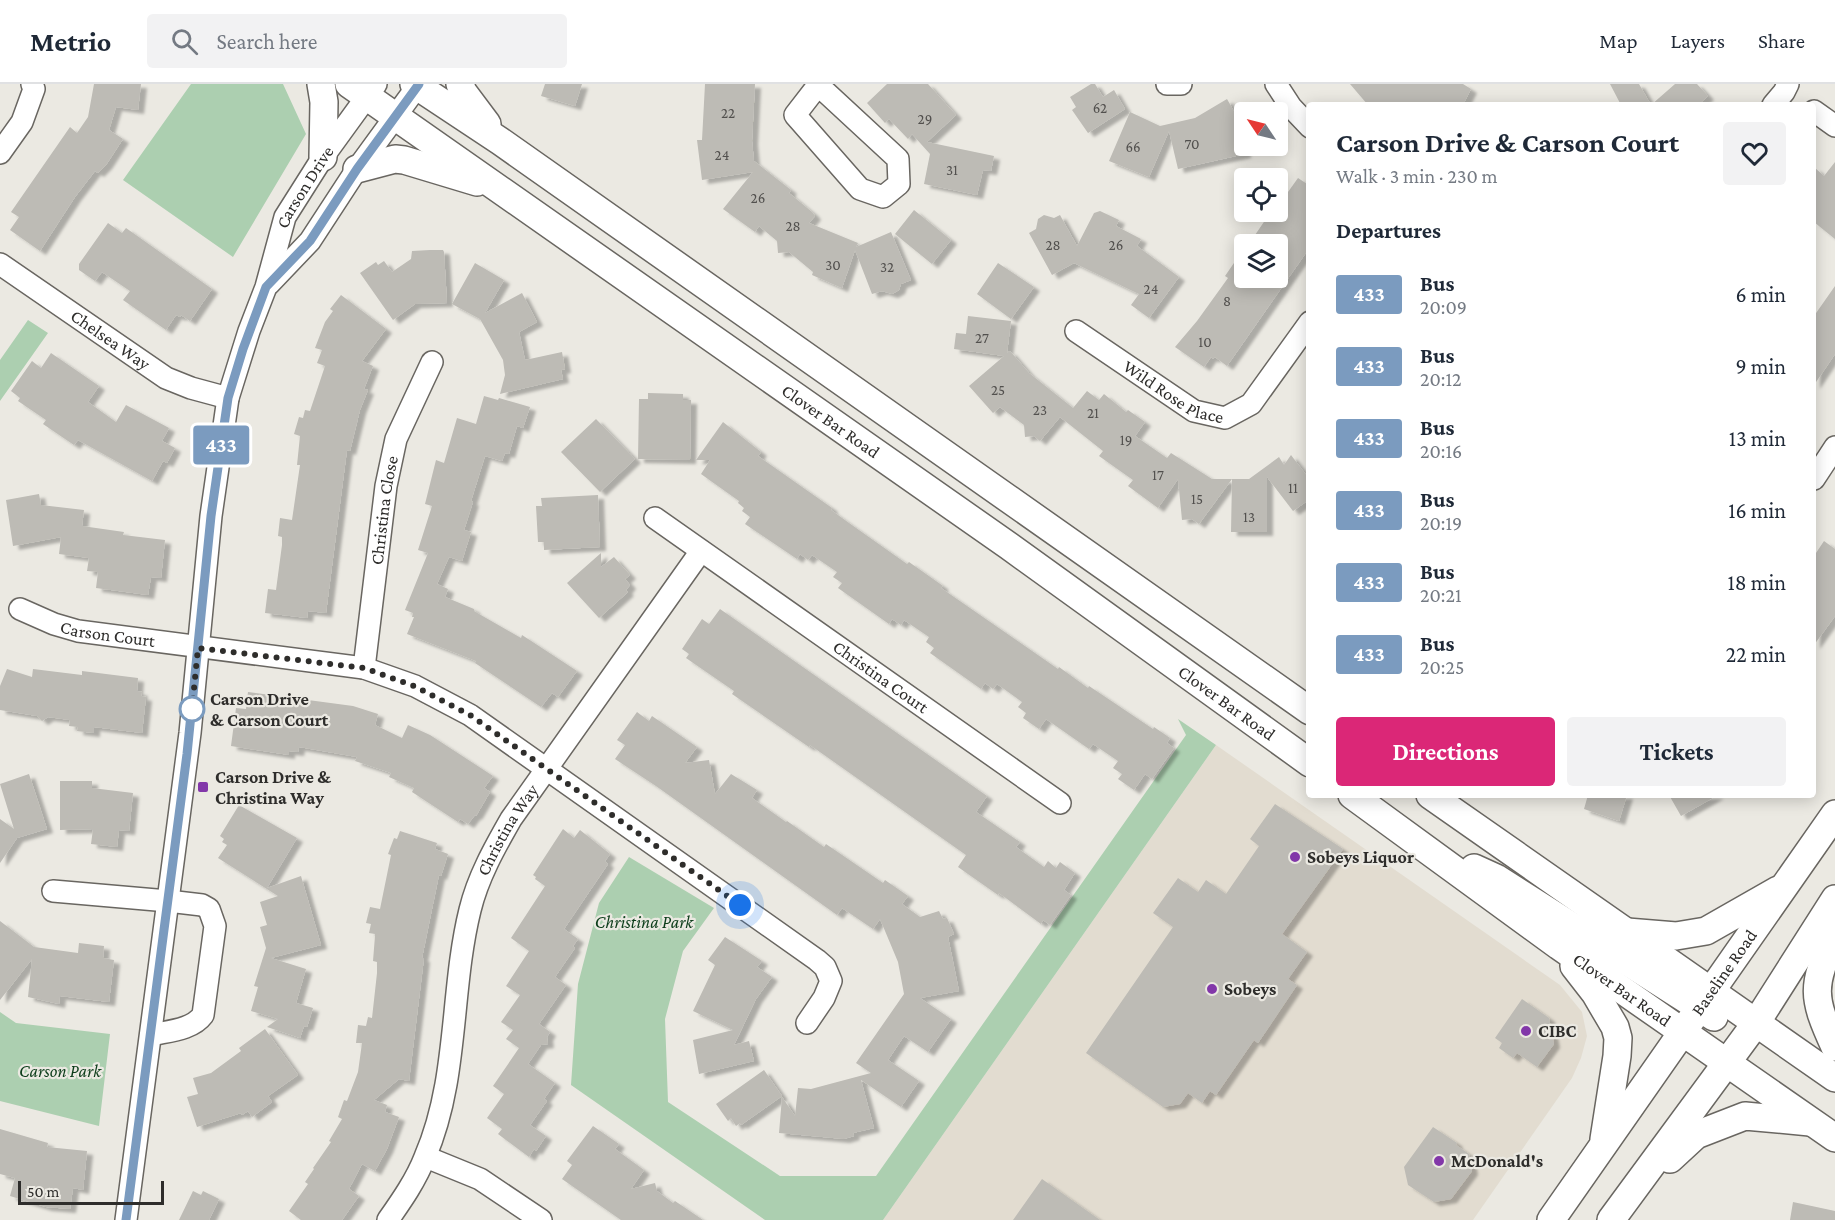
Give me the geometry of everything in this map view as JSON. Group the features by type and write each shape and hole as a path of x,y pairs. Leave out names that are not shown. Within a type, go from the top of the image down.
{"main road":[{"path":"321,84 324,102 323,157"},
{"path":"460,84 463,92 500,141"},
{"name":"Clover Bar Road","path":"417,85 1306,708"},
{"name":"Clover Bar Road","path":"364,88 397,116 1009,546 1306,760"},
{"path":"357,169 395,159 404,160 503,190"},
{"name":"Clover Bar Road","path":"1356,798 1559,946 1835,1138"},
{"path":"1434,798 1625,932 1704,1000"},
{"name":"Baseline Road","path":"1551,1220 1835,814"},
{"path":"1409,838 1496,878 1704,1000 1756,1023 1835,1078"},
{"path":"1625,932 1676,936 1707,931 1784,886"},
{"path":"1611,1220 1756,1023 1835,899"},
{"path":"1835,936 1822,964 1817,1002 1835,1047"},
{"path":"1559,946 1595,993 1615,1027 1618,1038 1603,1145"},
{"path":"1629,1195 1696,1135 1745,1116 1812,1122"}],"street":[{"path":"0,153 22,122 34,89 32,84"},
{"path":"1167,84 1181,84"},
{"path":"1276,84 1306,123"},
{"name":"Carson Drive","path":"266,287 310,241 357,169 417,85"},
{"path":"818,85 898,159 899,184 883,197 860,189 795,115 818,85"},
{"name":"Carson Drive","path":"126,1220 168,900 211,516 228,398 266,287 285,217 364,88"},
{"path":"1782,94 1798,102"},
{"path":"1816,112 1835,126"},
{"name":"Chelsea Way","path":"0,264 157,373 177,383 228,398"},
{"name":"Wild Rose Place","path":"1076,331 1194,411 1225,418 1251,404 1306,328"},
{"name":"Christina Close","path":"364,668 391,456 403,423 432,362"},
{"path":"1816,476 1835,447"},
{"name":"Christina Court","path":"655,518 1060,803"},
{"path":"701,551 547,768 825,967 831,981 829,989 807,1023"},
{"name":"Carson Court","path":"20,609 54,624 78,631 198,648"},
{"name":"Christina Way","path":"198,648 364,668 414,686 443,700 470,715 547,768 506,827 475,892 465,933 445,1094 426,1157 388,1220"},
{"path":"53,891 168,900 202,905 209,909 215,926 206,1008 198,1021 188,1026 151,1035"},
{"path":"426,1157 480,1179 541,1220"}],"shaded area":[{"path":"1216,745 1560,985 1582,1012 1587,1036 1572,1078 1473,1220 883,1220"}],"green space":[{"path":"191,84 283,84 306,134 233,257 123,180"},
{"path":"28,320 48,333 0,401 0,360"},
{"name":"Christina Park","path":"1178,719 1216,745 883,1220 765,1220 571,1085 578,984 599,903 629,857 714,908 683,951 665,1019 668,1102 780,1176 876,1176 1186,735"},
{"name":"Carson Park","path":"0,1012 16,1023 110,1034 99,1126 0,1101"}],"building":[{"path":"94,84 141,84 138,110 116,107 109,130 123,139 106,165 98,173 95,171 75,197 40,251 10,230 19,217 11,212 70,127 77,133 88,117"},
{"path":"545,84 582,84 575,106 541,96"},
{"path":"705,84 755,84 752,141 754,161 791,190 789,193 812,212 815,216 809,223 858,243 856,247 891,232 911,280 901,284 899,290 892,294 882,291 872,294 855,250 842,288 812,275 813,272 789,252 778,253 777,241 759,226 755,232 723,209 753,172 702,180 697,140 702,140"},
{"path":"887,84 928,84 956,115 927,142 994,156 991,171 983,170 977,195 924,184 930,154 912,134 908,139 889,119 885,123 867,103"},
{"path":"1091,84 1095,84 1103,97 1114,90 1125,109 1088,133 1072,110 1076,107 1070,97"},
{"path":"1350,84 1463,84 1471,89 1464,102 1365,102"},
{"path":"1610,84 1639,84 1649,102 1619,102"},
{"path":"1675,84 1697,84 1708,96 1701,102 1654,102"},
{"path":"1227,99 1234,111 1234,156 1236,156 1178,169 1169,131 1149,177 1109,161 1130,112 1160,126 1195,118"},
{"path":"1835,162 1835,239 1816,224 1816,169 1824,176"},
{"path":"1298,178 1306,183 1306,253 1288,279 1288,234 1256,234 1264,222 1288,222 1288,192"},
{"path":"914,210 951,240 932,264 895,234"},
{"path":"1100,211 1119,220 1116,226 1141,239 1137,246 1179,277 1149,318 1131,305 1139,294 1074,263 1052,275 1029,233 1036,229 1038,219 1044,215 1054,218 1060,215 1077,246 1094,213"},
{"path":"108,223 122,233 126,228 212,289 190,321 181,315 180,317 176,315 166,330 123,300 130,291 102,272 95,281 79,270 79,264"},
{"path":"443,250 447,303 415,304 393,320 360,273 376,262 378,265 384,261 392,272 411,259 412,251"},
{"path":"475,263 504,280 485,313 522,293 537,322 519,332 525,360 562,352 565,369 561,370 563,379 500,394 505,375 503,360 480,319 452,304"},
{"path":"998,263 1034,287 1011,319 977,294"},
{"path":"1234,263 1234,288 1281,288 1227,366 1215,357 1213,359 1211,357 1204,367 1175,347 1228,278 1225,276"},
{"path":"1835,286 1835,354 1816,382 1816,313"},
{"path":"341,295 386,329 362,361 373,366 364,389 368,390 360,410 350,451 347,450 326,613 308,611 307,618 265,613 268,589 276,590 282,545 282,537 278,536 280,518 292,520 300,465 297,465 300,436 294,434 299,417 303,418 305,410 310,411 325,366 317,363 322,350 315,348 325,322 333,311 330,309"},
{"path":"968,316 1011,321 1007,353 1010,351 1029,373 1073,408 1087,391 1099,400 1104,394 1126,412 1128,410 1145,422 1135,436 1167,458 1171,453 1212,479 1232,479 1199,524 1192,519 1182,520 1178,479 1158,508 1128,486 1133,480 1099,456 1103,451 1060,417 1040,441 1034,436 1025,437 1024,425 1000,407 993,413 969,386 1004,356 954,349 956,333 966,334"},
{"path":"51,353 99,386 88,402 116,422 126,405 169,428 162,441 175,448 167,463 163,461 152,481 78,440 74,445 43,424 46,420 18,401 20,398 11,391 32,361 41,368"},
{"path":"648,393 683,394 683,400 691,400 690,460 638,459 639,399 648,399"},
{"path":"484,396 530,407 523,428 517,426 509,454 505,453 502,461 485,456 464,530 471,532 462,561 449,557 437,584 448,589 445,597 474,609 521,638 522,635 577,671 558,697 552,693 541,707 475,663 476,661 407,634 414,617 412,617 413,613 405,610 428,553 418,550 432,506 425,504 436,460 444,463 457,418 476,424"},
{"path":"596,419 635,459 600,492 561,452"},
{"path":"723,422 761,452 758,456 832,508 831,510 849,523 907,564 909,562 943,586 941,588 1058,669 1059,667 1088,688 1089,686 1170,738 1167,743 1174,748 1152,779 1145,774 1134,790 1118,779 1122,774 1113,768 1118,761 1093,744 1089,749 1046,719 1039,729 1023,718 1026,713 1018,707 1022,702 997,684 993,689 985,683 981,689 930,653 934,648 926,642 929,637 904,620 901,625 892,619 889,624 838,588 842,583 833,577 837,572 812,555 808,560 800,554 797,559 745,524 750,517 742,511 744,508 738,503 739,501 701,474 710,460 696,460"},
{"path":"1291,455 1306,475 1306,502 1293,511 1267,477 1267,532 1231,532 1232,479 1249,479 1279,457 1284,465"},
{"path":"39,494 41,505 84,510 82,526 124,532 123,535 165,540 161,578 151,577 148,595 96,588 98,572 87,571 89,558 59,554 61,537 13,546 6,500"},
{"path":"598,495 600,547 544,550 544,542 538,542 536,506 542,506 541,498"},
{"path":"1824,541 1835,549 1835,616 1816,642 1816,553"},
{"path":"601,553 601,567 614,557 630,575 625,579 630,585 626,590 628,592 599,618 567,583"},
{"path":"720,609 987,796 976,812 1020,842 1016,847 1044,867 1048,861 1056,868 1060,862 1075,873 1064,890 1071,895 1050,925 1043,920 1041,924 958,867 966,855 810,745 809,747 732,694 734,691 686,658 689,654 682,649 702,619 709,624"},
{"path":"7,669 32,677 33,669 82,675 82,671 138,678 137,691 142,692 141,696 146,697 142,733 94,727 94,733 77,731 78,727 69,726 70,720 48,717 42,721 37,716 0,710 0,686"},
{"path":"248,692 353,706 378,714 375,725 402,738 408,725 430,735 493,776 484,788 490,792 476,816 468,824 460,819 458,822 412,792 414,788 389,777 391,773 355,761 357,757 299,747 298,752 289,751 289,755 231,746 236,708 246,709"},
{"path":"637,712 649,721 652,716 697,747 685,763 709,760 715,794 731,774 757,790 752,798 786,822 824,847 826,844 883,883 885,880 908,896 902,904 920,917 939,911 943,919 947,918 954,934 948,937 959,991 920,998 951,1019 928,1052 904,1036 888,1060 919,1081 901,1107 861,1080 874,1128 853,1133 854,1136 844,1139 779,1133 782,1097 795,1116 798,1088 811,1089 871,1073 856,1063 904,994 898,962 880,919 873,929 842,908 837,915 615,759 625,745 617,740"},
{"path":"29,774 47,829 17,838 0,863 0,819 14,829 0,784"},
{"path":"60,781 92,781 92,788 133,793 129,831 119,830 117,847 91,844 93,829 60,830"},
{"path":"1587,798 1626,798 1619,821 1584,809"},
{"path":"1671,798 1713,798 1681,816"},
{"name":"Sobeys","path":"1275,804 1343,849 1282,934 1307,952 1288,979 1297,985 1258,1043 1254,1040 1216,1095 1210,1091 1202,1103 1188,1093 1180,1104 1163,1107 1086,1053 1173,927 1153,913 1178,878 1198,892 1206,880 1226,894 1259,846 1250,839"},
{"path":"239,805 297,838 267,888 301,876 321,945 271,958 306,969 296,1003 313,1008 307,1027 304,1026 300,1038 267,1027 278,1019 251,1011 258,987 254,986 266,948 260,927 267,925 260,902 278,896 218,858 227,845 222,842 224,839 220,836"},
{"path":"563,829 574,838 580,830 610,854 605,861 608,864 564,929 578,939 573,946 575,948 555,977 566,985 539,1024 550,1032 547,1037 548,1044 541,1045 528,1064 555,1083 544,1099 547,1101 530,1125 546,1136 529,1157 498,1134 502,1129 487,1118 504,1094 493,1086 519,1048 506,1039 513,1030 501,1022 520,995 506,986 529,951 511,938 545,886 533,875"},
{"path":"400,831 437,843 435,849 448,854 441,876 439,875 422,958 424,958 409,1081 399,1079 374,1100 387,1105 385,1112 399,1117 387,1149 375,1171 362,1164 349,1189 359,1196 342,1220 301,1220 289,1211 308,1184 305,1182 331,1142 329,1141 342,1119 338,1117 358,1072 362,1043 356,1043 358,1025 366,1026 368,1017 372,1018 377,962 373,961 375,934 369,933 371,924 366,923 370,907 380,909 391,855 388,854 394,838 397,839"},
{"path":"0,921 34,947 78,953 79,943 104,946 103,958 114,960 109,1002 60,996 59,1004 28,997 32,959 0,1000"},
{"path":"725,937 762,961 757,967 772,977 756,999 734,1045 749,1041 754,1061 699,1074 693,1040 733,1030 693,1011 715,965 708,960"},
{"name":"CIBC","path":"1522,999 1549,1018 1554,1044 1537,1067 1517,1053 1513,1058 1499,1048 1502,1043 1495,1038"},
{"path":"265,1029 298,1075 268,1096 272,1102 252,1117 248,1111 242,1115 241,1113 197,1127 187,1097 198,1094 193,1078 211,1073 241,1051 239,1048"},
{"path":"764,1070 782,1096 741,1125 740,1123 736,1126 731,1118 728,1121 716,1104"},
{"path":"593,1126 619,1144 615,1149 644,1170 631,1189 655,1183 657,1191 703,1220 621,1220 562,1179 572,1165 567,1161"},
{"name":"McDonald's","path":"1433,1127 1469,1154 1472,1171 1451,1199 1434,1202 1408,1185 1404,1167"},
{"path":"0,1129 48,1143 47,1147 87,1151 83,1190 73,1188 70,1209 46,1207 10,1196 15,1178 0,1174"},
{"path":"1042,1179 1100,1220 1013,1220"},
{"path":"193,1191 201,1195 203,1191 219,1199 209,1220 179,1220"},
{"path":"1793,1202 1835,1211 1835,1220 1790,1220"}],"bus line":[{"name":"433","path":"126,1220 187,754 211,516 228,398 236,367 266,287 310,241 357,169 419,84"}],"place":[{"name":"Carson Drive & Carson Court","path":"192,709"},
{"name":"Carson Drive & Christina Way","path":"203,787"},
{"name":"Sobeys Liquor","path":"1295,857"},
{"name":"Sobeys","path":"1212,989"},
{"name":"CIBC","path":"1526,1031"},
{"name":"McDonald's","path":"1439,1161"}],"route":[{"path":"192,709 198,648 364,668 384,674 414,686 470,715 740,905"}]}
